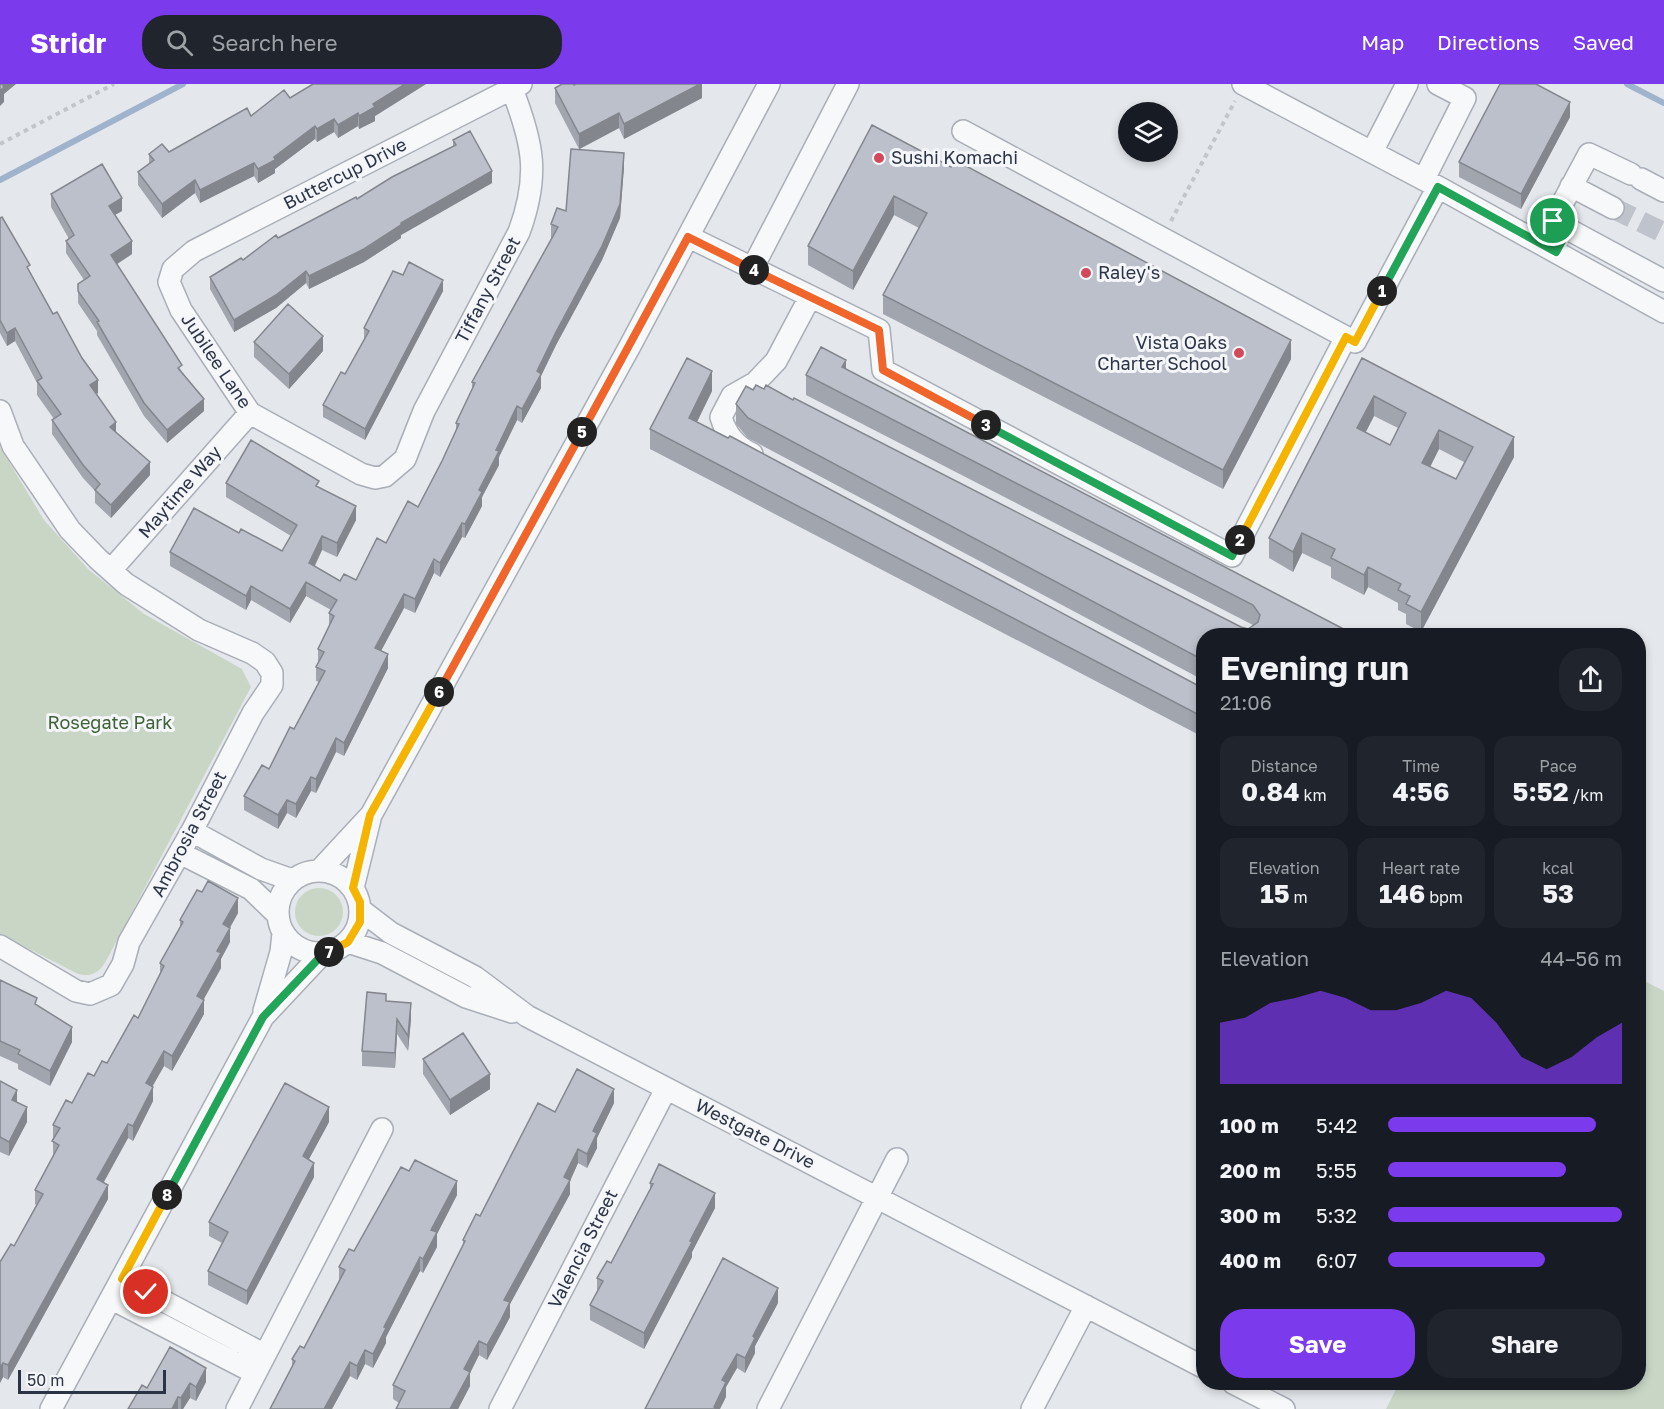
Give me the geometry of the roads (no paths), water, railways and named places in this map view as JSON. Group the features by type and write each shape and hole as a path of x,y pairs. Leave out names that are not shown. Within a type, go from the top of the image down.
{"street":[{"path":"320,870 370,815 630,346 769,84"},
{"path":"752,269 848,84"},
{"path":"1243,84 1431,183 1664,312"},
{"path":"1372,152 1407,84"},
{"path":"963,131 1355,342 1431,183 1465,98 1438,84"},
{"name":"Buttercup Drive","path":"173,269 194,251 517,86"},
{"name":"Tiffany Street","path":"386,476 405,459 424,411 519,231 526,213 531,191 531,155 529,132 517,86"},
{"path":"1664,191 1589,154 1553,221 1664,281"},
{"path":"1571,186 1613,208"},
{"path":"1556,252 1568,230"},
{"path":"688,237 879,330 883,370 1232,556 1346,337"},
{"name":"Jubilee Lane","path":"173,269 170,282 178,304 250,413 361,474 375,478 386,476"},
{"path":"772,464 740,448 724,430 721,417 732,396 755,383 777,361 810,297"},
{"path":"755,383 776,393"},
{"path":"0,411 13,446 70,530 111,570"},
{"name":"Maytime Way","path":"111,570 250,413"},
{"name":"Ambrosia Street","path":"0,946 76,991 90,994 111,985 129,942 192,831 253,713 272,685 272,673 265,662 252,652 199,630 126,584 111,570"},
{"path":"353,888 370,815"},
{"path":"192,831 261,869 292,880"},
{"path":"180,853 251,889 300,949 323,954"},
{"path":"51,1409 263,1017 281,952 279,901 292,880 305,873 320,870 338,875 353,888 361,910 360,922 348,942 336,950 323,954 263,1017"},
{"name":"Westgate Drive","path":"361,910 392,933 475,977 527,1016 1196,1363"},
{"name":"Westgate Drive","path":"348,942 382,953 466,997 527,1016"},
{"name":"Valencia Street","path":"500,1409 666,1089"},
{"path":"237,1409 382,1129"},
{"path":"768,1409 897,1159"},
{"path":"122,1279 260,1364"},
{"path":"112,1299 260,1364"},
{"path":"1032,1409 1086,1306"},
{"path":"1247,1390 1284,1409"}],"waterway":[{"path":"0,180 183,84"},
{"path":"1627,84 1664,103"}],"tunnel":[{"path":"1613,208 1664,233"}],"place":[{"name":"Sushi Komachi","path":"879,158"},
{"name":"Raley's","path":"1086,273"},
{"name":"Vista Oaks Charter School","path":"1239,353"}],"park label":[{"name":"Rosegate Park","path":"110,723"}]}
